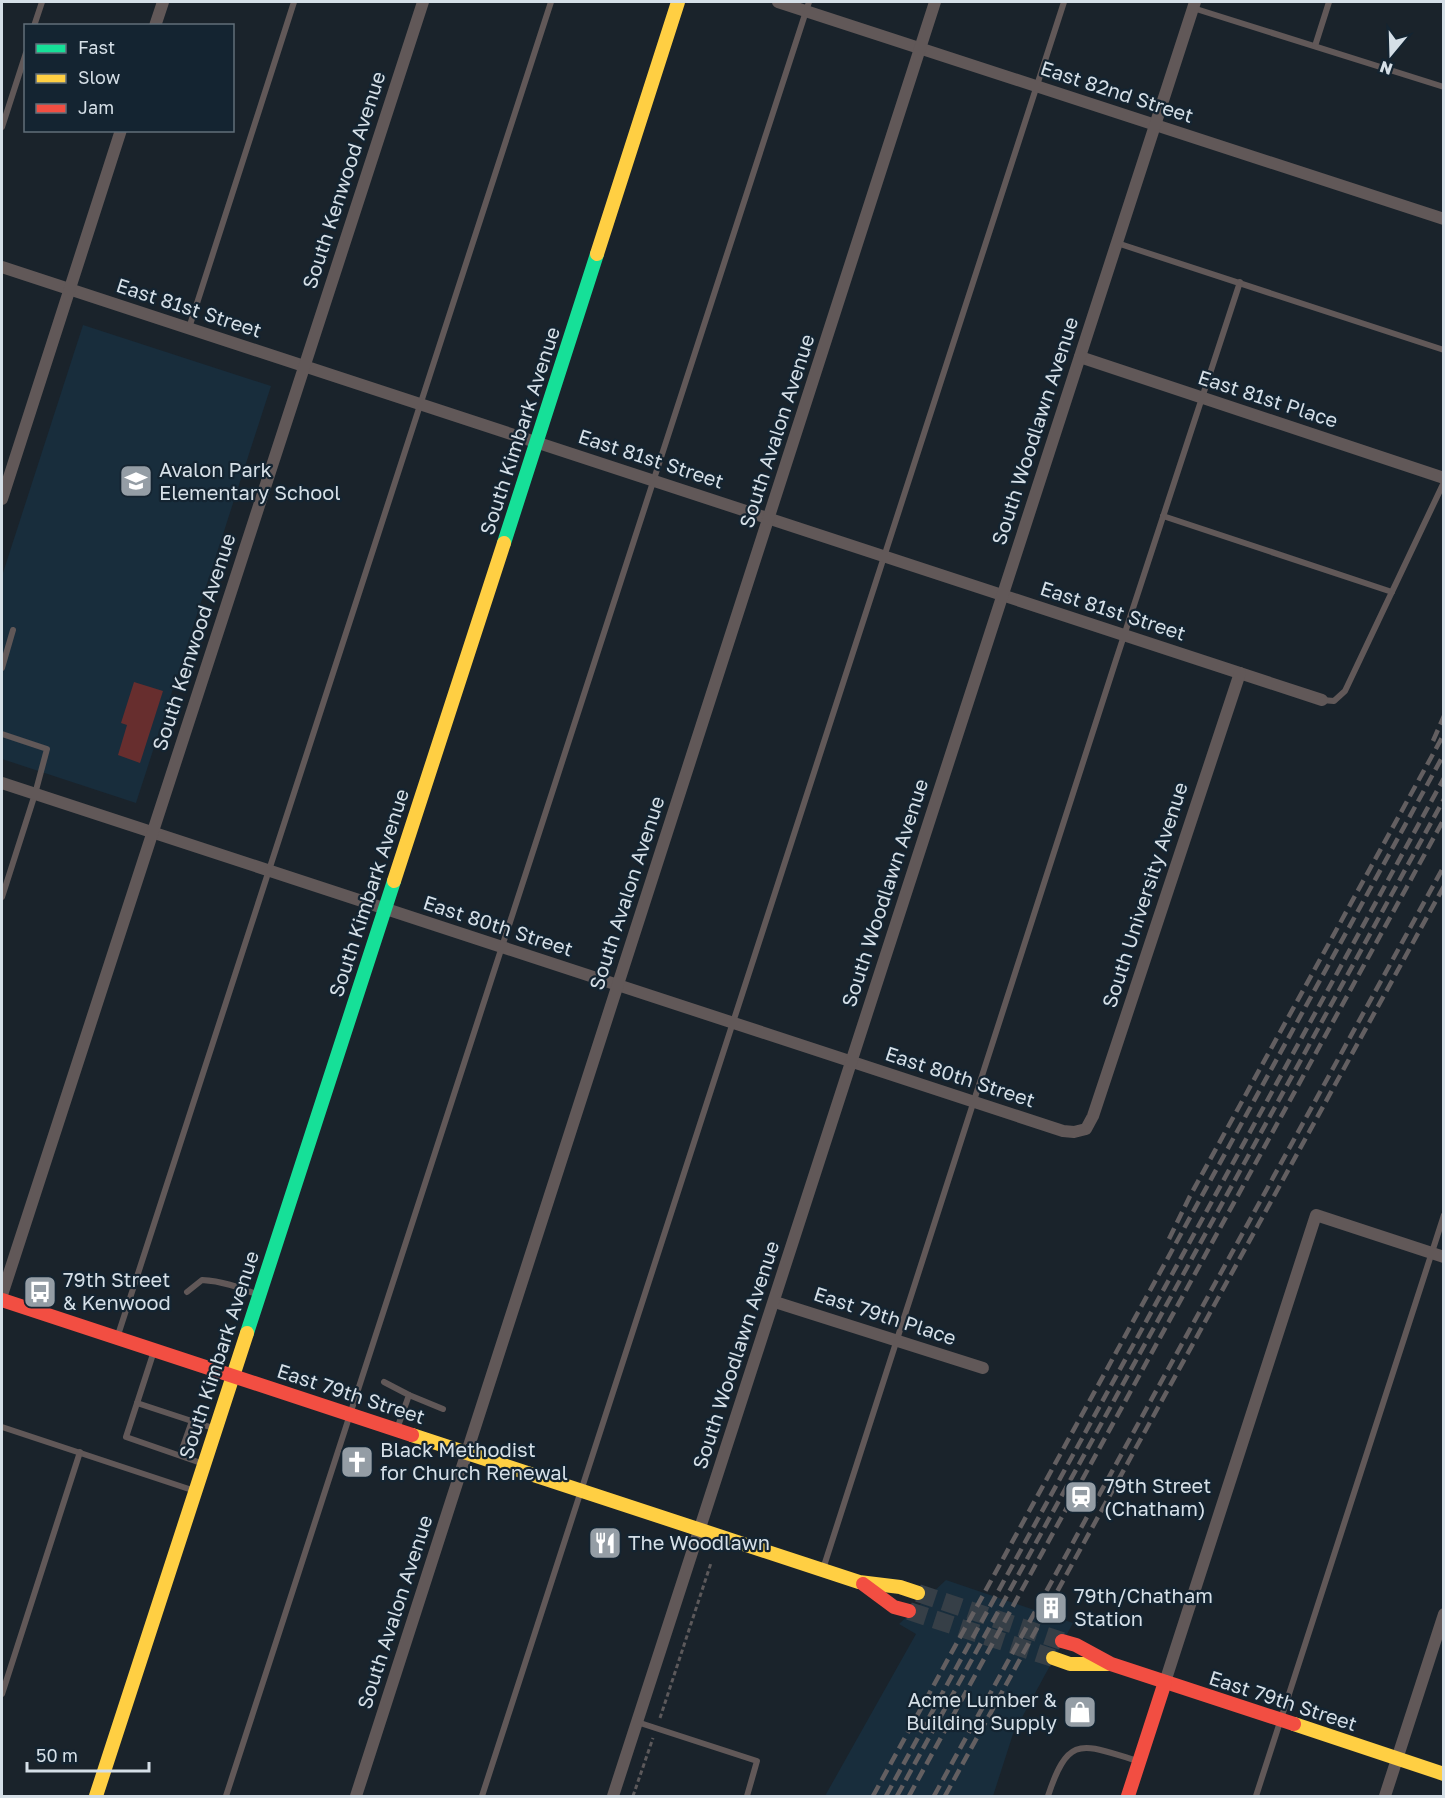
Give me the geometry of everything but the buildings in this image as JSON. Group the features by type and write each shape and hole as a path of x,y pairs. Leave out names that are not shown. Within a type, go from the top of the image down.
{"street":[{"path":"156,24 163,2"},
{"name":"South Kenwood Avenue","path":"2,1294 423,2"},
{"name":"South Kimbark Avenue","path":"96,1797 537,443 678,2"},
{"name":"East 82nd Street","path":"778,2 807,6 920,48 1443,219"},
{"name":"South Avalon Avenue","path":"356,1797 935,2"},
{"name":"South Woodlawn Avenue","path":"613,1797 1195,5"},
{"path":"2,500 120,132"},
{"name":"East 81st Street","path":"2,267 1322,700"},
{"name":"East 81st Place","path":"1080,357 1443,478"},
{"name":"South University Avenue","path":"1086,1129 1093,1116 1240,673"},
{"name":"East 80th Street","path":"2,783 973,1102 1064,1131 1074,1132 1086,1129"},
{"path":"1128,1797 1316,1215 1437,1255"},
{"name":"East 79th Street","path":"2,1300 859,1582 900,1587 918,1593"},
{"name":"East 79th Place","path":"775,1302 983,1368"},
{"name":"East 79th Street","path":"859,1582 894,1606 909,1611"},
{"path":"1385,1797 1443,1614"},
{"name":"East 79th Street","path":"1062,1641 1076,1645 1111,1664 1443,1774"},
{"name":"East 79th Street","path":"1053,1659 1070,1664 1111,1664"}],"lane":[{"path":"35,24 42,2"},
{"path":"189,328 294,2"},
{"path":"117,1338 551,2"},
{"path":"482,1797 1064,2"},
{"path":"1315,46 1329,2"},
{"path":"1195,5 1443,87"},
{"path":"226,1797 807,6"},
{"path":"2,127 24,59"},
{"path":"1117,243 1443,350"},
{"path":"823,1570 1240,282"},
{"path":"1322,700 1334,701 1345,691 1443,482"},
{"path":"1163,516 1392,592"},
{"path":"2,669 13,630"},
{"path":"2,734 47,749 2,897"},
{"path":"1256,1797 1437,1255 1443,1215"},
{"path":"188,1292 202,1280 213,1280 260,1295"},
{"path":"154,1350 126,1437 205,1464"},
{"path":"384,1382 443,1409"},
{"path":"397,1430 409,1395"},
{"path":"137,1403 216,1429"},
{"path":"180,1455 192,1421"},
{"path":"2,1426 196,1491"},
{"path":"2,1694 80,1452"},
{"path":"637,1722 757,1761 747,1797"},
{"path":"1048,1797 1059,1766 1065,1756 1073,1750 1085,1746 1139,1761"}],"path":[{"path":"633,1797 711,1563"}],"shaded area":[{"name":"Avalon Park Elementary School","path":"83,325 271,386 136,803 2,759 2,576"},
{"path":"134,682 163,691 140,763 118,755 127,725 121,723"},
{"path":"946,1580 1073,1623 1013,1734 993,1796 825,1796 916,1634 899,1624"}],"tunnel":[{"path":"918,1593 1062,1641"},
{"path":"909,1611 1053,1658"}],"railway":[{"path":"1433,741 1444,716"},
{"path":"1169,1239 1190,1196 1444,734"},
{"path":"873,1796 1444,754"},
{"path":"886,1796 1444,778"},
{"path":"897,1796 1444,799"},
{"path":"909,1796 1444,819"},
{"path":"934,1796 1444,866"},
{"path":"945,1796 1444,886"}],"traffic: fast":[{"path":"504,543 597,254"},
{"path":"247,1333 394,881"}],"traffic: slow":[{"path":"597,254 678,2"},
{"path":"394,881 504,543"},
{"path":"96,1796 247,1333"},
{"path":"412,1435 859,1582 900,1587 918,1593"},
{"path":"1053,1658 1070,1664 1109,1664"},
{"path":"1294,1724 1444,1774"}],"traffic: jam":[{"path":"2,1300 412,1435"},
{"path":"863,1584 894,1607 909,1611"},
{"path":"1062,1641 1076,1645 1111,1664 1294,1724"},
{"path":"1128,1796 1165,1682"}],"place":[{"name":"Avalon Park Elementary School","path":"136,481"},
{"name":"79th Street & Kenwood","path":"40,1292"},
{"name":"Black Methodist for Church Renewal","path":"357,1462"},
{"name":"79th Street (Chatham)","path":"1081,1497"},
{"name":"The Woodlawn","path":"605,1543"},
{"name":"79th/Chatham Station","path":"1051,1608"},
{"name":"Acme Lumber & Building Supply","path":"1080,1712"}]}
